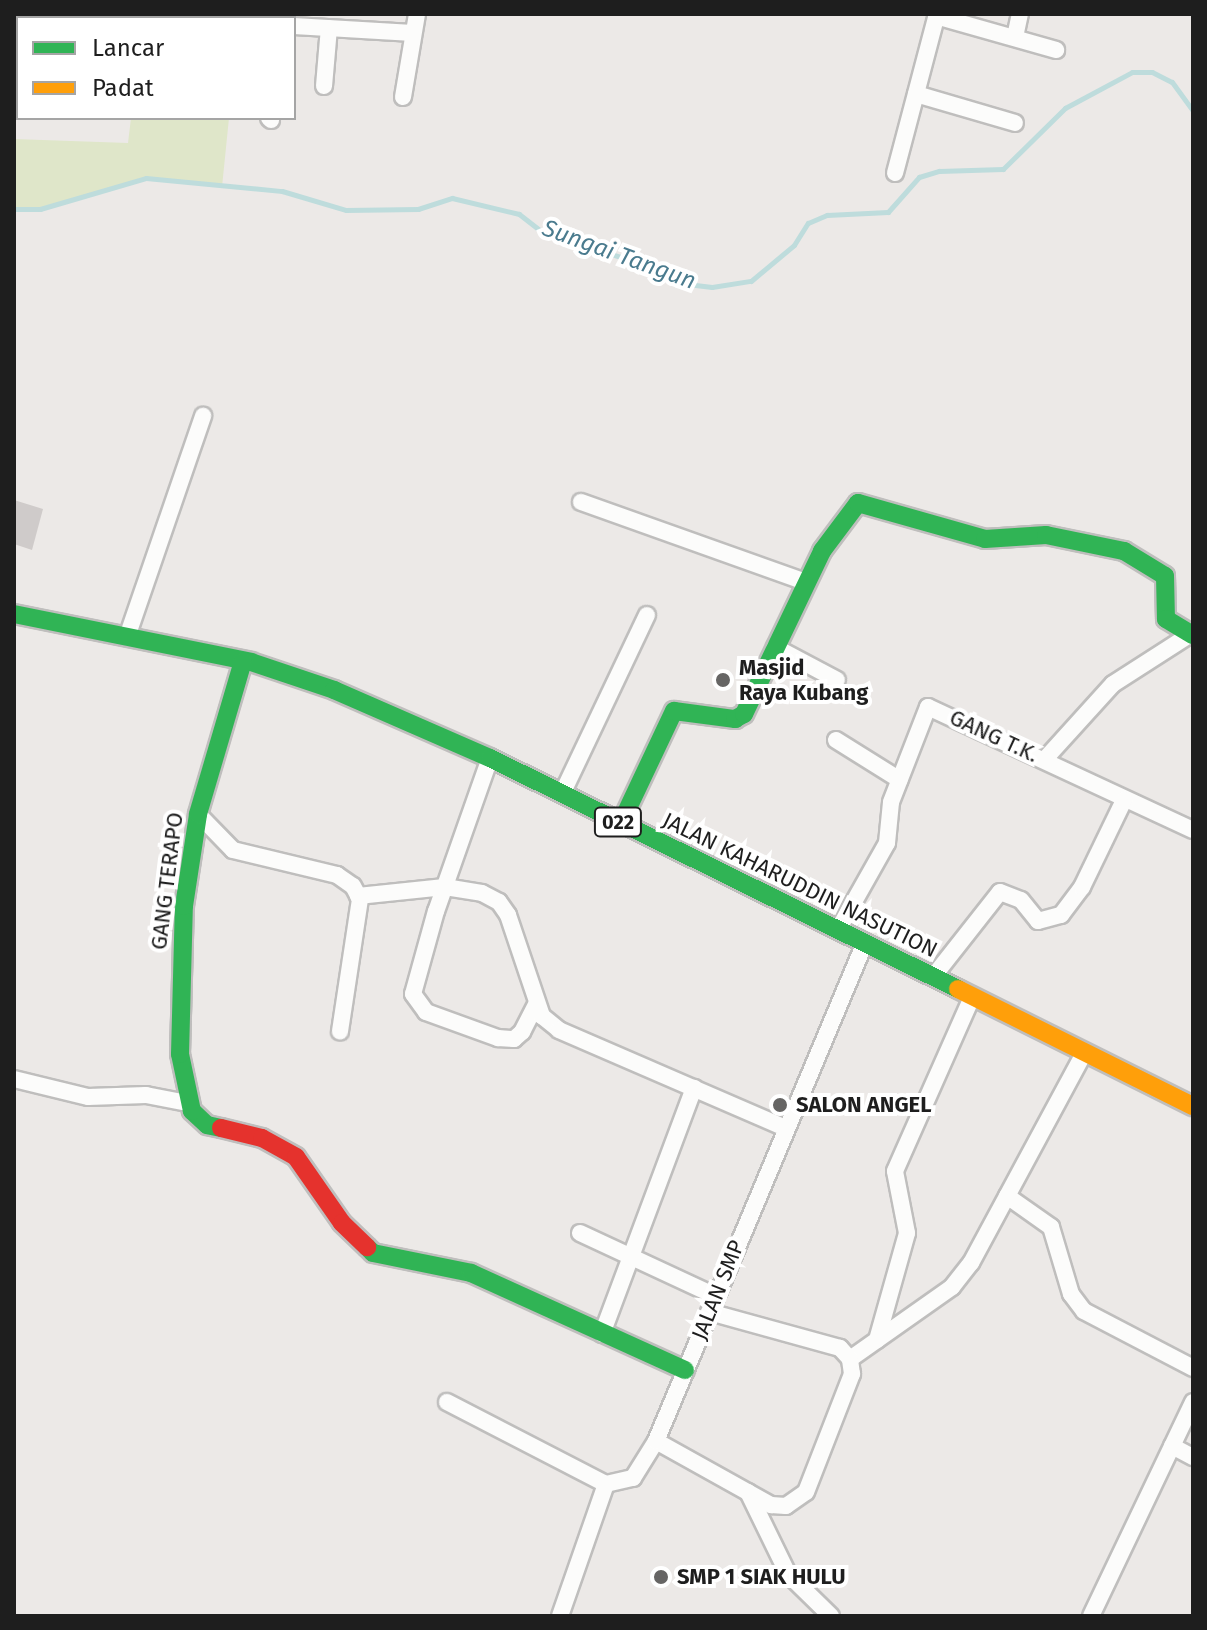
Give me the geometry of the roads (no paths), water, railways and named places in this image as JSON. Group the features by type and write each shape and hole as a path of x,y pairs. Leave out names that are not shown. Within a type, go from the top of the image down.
{"main road":[{"path":"621,823 674,711 740,718 806,582 852,506 868,502 985,539 1046,535 1124,551 1165,576 1166,619 1192,634"},
{"name":"JALAN KAHARUDDIN NASUTION","path":"14,614 243,661 334,690 490,758 1193,1106"},
{"name":"GANG TERAPO","path":"189,1107 180,1054 182,942 198,814 243,661"},
{"path":"189,1107 207,1125 262,1138 296,1157 342,1223 373,1253 471,1273 685,1370"}],"street":[{"path":"403,97 417,14"},
{"path":"1015,37 1020,14"},
{"path":"895,173 937,15 1056,50"},
{"path":"296,26 413,33"},
{"path":"324,86 329,28"},
{"path":"916,94 1015,123"},
{"path":"127,637 203,416"},
{"path":"581,502 806,582"},
{"path":"562,794 647,615"},
{"path":"1045,759 1113,684 1192,634"},
{"path":"775,647 837,680"},
{"name":"GANG T.K.","path":"838,930 887,843 891,802 928,707 1193,830"},
{"path":"836,740 900,780"},
{"path":"490,758 416,977 417,1005 487,1035 514,1039 536,1004"},
{"path":"933,977 1000,892 1021,900 1038,921 1061,915 1082,887 1124,800"},
{"path":"198,814 233,850 337,875 358,896"},
{"path":"358,896 445,887 482,893 499,902 519,941 536,1004 542,1016 559,1030 785,1128"},
{"path":"340,1032 358,896"},
{"name":"JALAN SMP","path":"606,1484 633,1478 656,1441 864,945"},
{"path":"877,1340 907,1233 895,1171 972,997"},
{"path":"850,1359 952,1287 971,1263 1084,1053"},
{"path":"14,1079 69,1088 88,1097 146,1095 189,1107"},
{"path":"602,1334 694,1088"},
{"path":"1007,1196 1051,1227 1071,1294 1084,1311 1193,1368"},
{"path":"580,1233 631,1257 712,1304 840,1348 850,1359 852,1374 806,1492 786,1506 771,1505 656,1441"},
{"path":"447,1402 606,1484 560,1616"},
{"path":"1091,1616 1193,1402"},
{"path":"1172,1446 1193,1457"},
{"path":"748,1492 788,1574 831,1616"}],"waterway":[{"name":"Sungai Tangun","path":"14,209 40,209 146,178 282,191 346,210 418,209 452,198 519,214 545,234 667,271 687,284 712,287 751,281 794,245 808,223 827,215 888,212 919,177 939,171 1003,169 1065,108 1132,72 1152,72 1172,82 1193,111"}],"place":[{"name":"Masjid Raya Kubang","path":"723,680"},
{"name":"SALON ANGEL","path":"780,1105"},
{"name":"SMP 1 SIAK HULU","path":"661,1577"}]}
